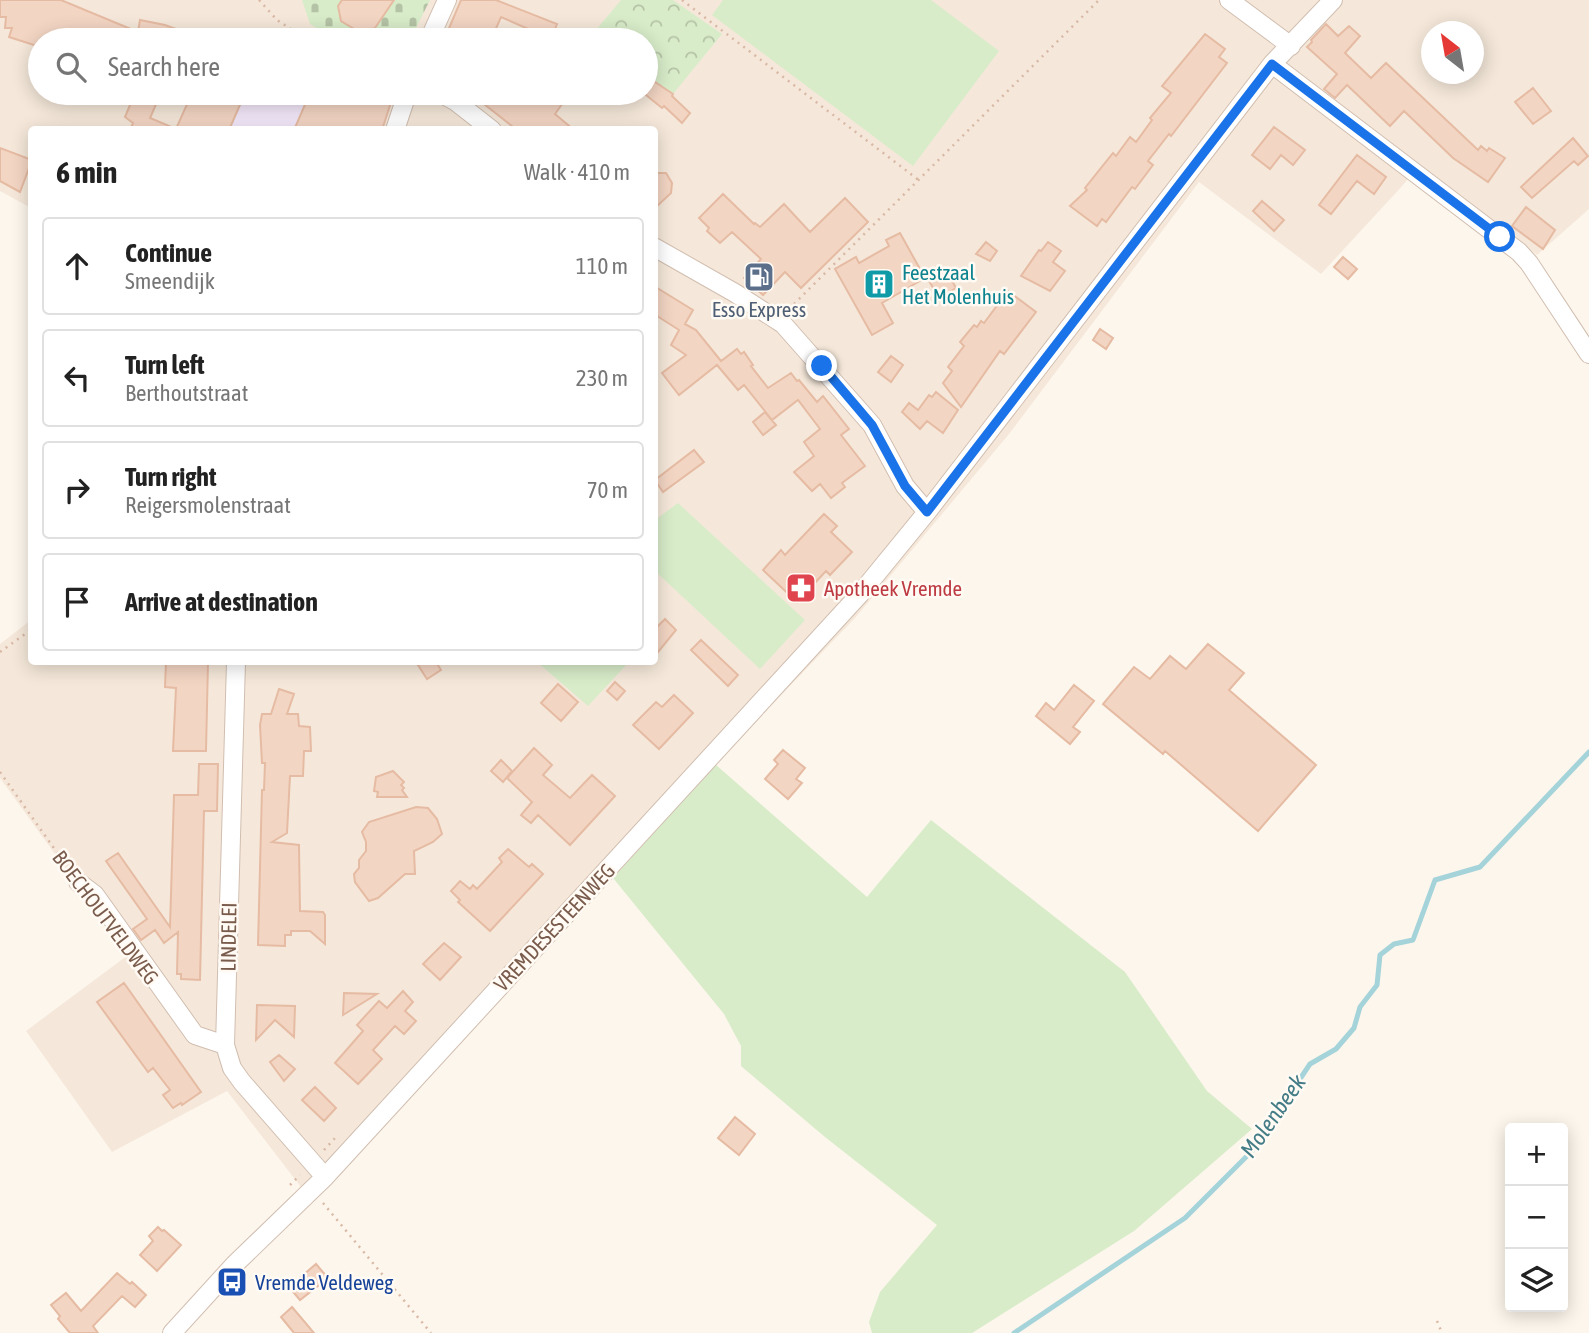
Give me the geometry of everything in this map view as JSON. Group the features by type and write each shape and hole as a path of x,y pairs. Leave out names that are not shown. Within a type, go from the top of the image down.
{"street":[{"path":"434,28 447,0"},
{"path":"1229,0 1291,46"},
{"name":"VREMDESESTEENWEG","path":"172,1333 234,1265 318,1183 860,594 927,512 1272,64 1333,0"},
{"path":"1272,64 1519,252 1589,354"},
{"path":"396,126 403,105"},
{"path":"460,105 487,126"},
{"path":"658,249 778,319 872,425 905,486 927,512"},
{"name":"LINDELEI","path":"236,665 225,1045 232,1068 312,1163 318,1183"},
{"name":"BOECHOUTVELDWEG","path":"78,882 95,895 195,1035 225,1045"}],"path":[{"path":"259,0 277,20 289,28"},
{"path":"682,0 920,181"},
{"path":"778,319 920,181 1098,0"},
{"path":"0,652 28,632"},
{"name":"BOECHOUTVELDWEG","path":"0,772 78,882"},
{"path":"312,1163 340,1133"},
{"path":"318,1183 430,1333"},
{"path":"1437,1321 1443,1333"}],"shaded area":[{"path":"0,0 1589,0 1589,209 1537,255 1419,164 1404,184 1321,274 1199,182 1009,434 855,618 715,764 603,890 311,1200 227,1091 112,1152 26,1031 128,955 0,778 0,644 28,622 28,665 658,665 658,126 28,126 28,206 0,191"},
{"path":"239,105 303,105 295,126 230,126"}],"green space":[{"path":"302,0 430,0 416,28 316,28 310,24"},
{"path":"621,0 673,0 722,34 673,94 658,83 658,28 598,28"},
{"path":"723,0 931,0 999,51 913,166 712,15"},
{"path":"678,503 805,620 760,669 658,574 658,518"},
{"path":"540,665 626,665 588,706"},
{"path":"715,764 867,897 931,820 1125,972 1207,1091 1252,1129 1134,1231 972,1333 872,1333 869,1322 880,1292 937,1225 825,1137 741,1066 741,1046 724,1014 613,878"}],"building":[{"path":"0,0 61,0 128,28 28,28 28,43 9,37 12,28 5,28 6,17 0,17"},
{"path":"342,0 394,0 375,28 353,28 341,21 338,6"},
{"path":"461,0 496,0 557,24 555,28 526,28 501,17 496,28 449,28"},
{"path":"140,20 173,28 139,28"},
{"path":"1326,24 1338,36 1349,26 1360,36 1345,53 1371,78 1386,63 1478,150 1481,146 1487,151 1489,148 1505,158 1488,182 1453,158 1404,111 1390,126 1347,85 1335,98 1324,89 1337,74 1307,47"},
{"path":"1205,34 1225,49 1219,57 1227,63 1171,136 1169,134 1148,161 1153,165 1135,189 1132,187 1106,222 1102,219 1097,226 1070,206 1087,190 1085,188 1113,153 1116,156 1130,137 1136,142 1152,120 1150,118 1171,93 1162,86"},
{"path":"658,84 673,94 690,113 682,123 664,106 662,108 658,105"},
{"path":"1533,88 1551,111 1533,124 1515,102"},
{"path":"130,105 156,105 150,118 169,126 132,126 133,123 125,117"},
{"path":"187,105 240,105 231,126 177,126"},
{"path":"305,105 390,105 383,126 296,126"},
{"path":"485,105 561,105 555,114 569,126 512,126"},
{"path":"1274,127 1305,150 1293,165 1281,155 1270,169 1252,155"},
{"path":"1573,138 1588,156 1578,165 1574,161 1532,198 1521,187"},
{"path":"0,148 28,158 28,171 20,192 0,181"},
{"path":"1357,155 1386,177 1374,194 1357,181 1331,214 1319,205"},
{"path":"658,173 666,173 672,183 671,193 658,205"},
{"path":"723,194 760,227 784,204 810,232 845,198 868,222 801,288 785,272 763,295 744,278 761,259 732,232 720,243 707,231 709,228 699,218"},
{"path":"1262,201 1284,220 1274,231 1253,211"},
{"path":"1526,207 1555,230 1543,249 1512,226"},
{"name":"Feestzaal Het Molenhuis","path":"900,233 925,278 882,303 893,323 872,335 835,269 856,257 859,263 889,246 886,240"},
{"path":"986,242 997,251 990,261 976,254"},
{"path":"1048,242 1061,251 1053,262 1065,271 1050,291 1021,276"},
{"path":"1343,257 1357,269 1348,279 1334,267"},
{"path":"939,269 941,272 946,270 956,288 939,298 926,276"},
{"path":"658,288 693,310 685,324 696,330 721,361 737,349 741,354 744,352 768,388 791,373 817,402 823,396 849,429 841,435 865,466 842,483 845,487 831,498 820,484 812,491 794,472 814,456 804,442 820,429 798,400 772,420 744,385 738,390 717,365 679,395 662,373 686,355 671,345 679,330 658,317"},
{"path":"1008,291 1036,312 1004,354 1000,351 961,407 943,383 952,371 948,367 964,346 960,342 974,325 977,327 981,321 984,323"},
{"path":"1100,329 1113,338 1106,349 1093,340"},
{"path":"891,356 903,365 891,382 878,372"},
{"path":"936,392 958,410 943,433 927,421 920,429 902,412 909,403 918,410 929,395 932,397"},
{"path":"765,412 776,425 763,435 753,422"},
{"path":"694,450 704,462 663,492 658,484 658,478"},
{"path":"824,514 837,526 831,532 852,552 830,575 826,571 797,602 763,570 781,550 785,555"},
{"path":"665,619 676,630 658,652 658,626"},
{"path":"701,640 738,675 728,686 691,650"},
{"path":"1208,644 1244,673 1229,690 1316,765 1258,831 1165,751 1163,754 1103,704 1134,667 1150,679 1170,656 1186,669"},
{"path":"166,665 208,665 206,751 173,751 176,688 165,687"},
{"path":"418,665 438,665 441,670 427,679"},
{"path":"615,682 625,691 617,700 607,691"},
{"path":"558,684 578,702 561,721 541,703"},
{"path":"1074,685 1094,701 1073,727 1080,732 1070,744 1036,716 1046,703 1054,710"},
{"path":"279,689 294,694 287,714 298,714 299,726 310,727 311,751 304,751 303,776 290,776 287,833 272,842 299,845 300,911 323,912 325,944 310,931 291,931 291,935 285,935 285,946 258,945 265,763 262,763 260,725 262,714 271,714"},
{"path":"674,695 693,713 659,749 633,725 656,702 662,707"},
{"path":"534,748 552,765 543,775 570,798 592,775 615,796 570,845 538,815 531,823 521,815 532,802 507,778"},
{"path":"783,750 805,768 796,779 802,783 788,799 765,779 778,764 774,760"},
{"path":"501,760 512,771 503,782 491,771"},
{"path":"199,764 218,764 217,811 204,811 200,980 181,979 181,974 177,974 178,932 164,943 155,930 141,940 133,929 147,919 106,861 118,853 170,927 174,795 198,795"},
{"path":"393,771 404,782 401,785 404,788 402,790 407,797 377,797 378,792 374,791 376,777"},
{"path":"416,807 428,808 437,819 442,834 433,842 414,851 415,874 405,874 378,898 369,901 355,882 354,874 366,851 362,832 369,822"},
{"path":"508,849 529,867 532,864 543,874 490,931 458,902 460,900 451,891 460,881 470,889 473,885 477,889 502,862 499,858"},
{"path":"444,943 461,957 440,980 423,964"},
{"path":"124,983 201,1092 182,1105 181,1103 173,1108 163,1095 170,1090 153,1068 148,1072 97,1002"},
{"path":"403,991 413,1002 405,1011 416,1021 404,1034 395,1026 373,1050 382,1059 358,1084 335,1063 363,1031 357,1025 379,1001 387,1008"},
{"path":"344,993 377,994 343,1015"},
{"path":"257,1005 295,1006 294,1037 275,1020 256,1040"},
{"path":"279,1055 295,1069 284,1081 270,1062"},
{"path":"315,1087 336,1108 324,1121 302,1100"},
{"path":"735,1117 755,1134 739,1155 718,1138"},
{"path":"158,1227 181,1245 157,1271 140,1255 153,1241 149,1236"},
{"path":"316,1264 328,1278 300,1300 289,1287"},
{"path":"117,1273 146,1295 135,1307 122,1296 93,1326 98,1333 70,1333 51,1305 66,1293 81,1311"},
{"path":"292,1307 314,1333 294,1333 281,1317"}],"waterway":[{"name":"Molenbeek","path":"1014,1333 1185,1218 1251,1152 1310,1064 1336,1049 1354,1028 1360,1007 1377,985 1380,955 1394,944 1413,940 1435,880 1480,867 1589,752"}],"place":[{"name":"Esso Express","path":"759,277"},
{"name":"Feestzaal Het Molenhuis","path":"879,284"},
{"name":"Apotheek Vremde","path":"801,588"},
{"name":"Vremde Veldeweg","path":"232,1282"}],"route":[{"path":"822,366 872,425 905,486 927,512 1272,64 1500,237"}]}
